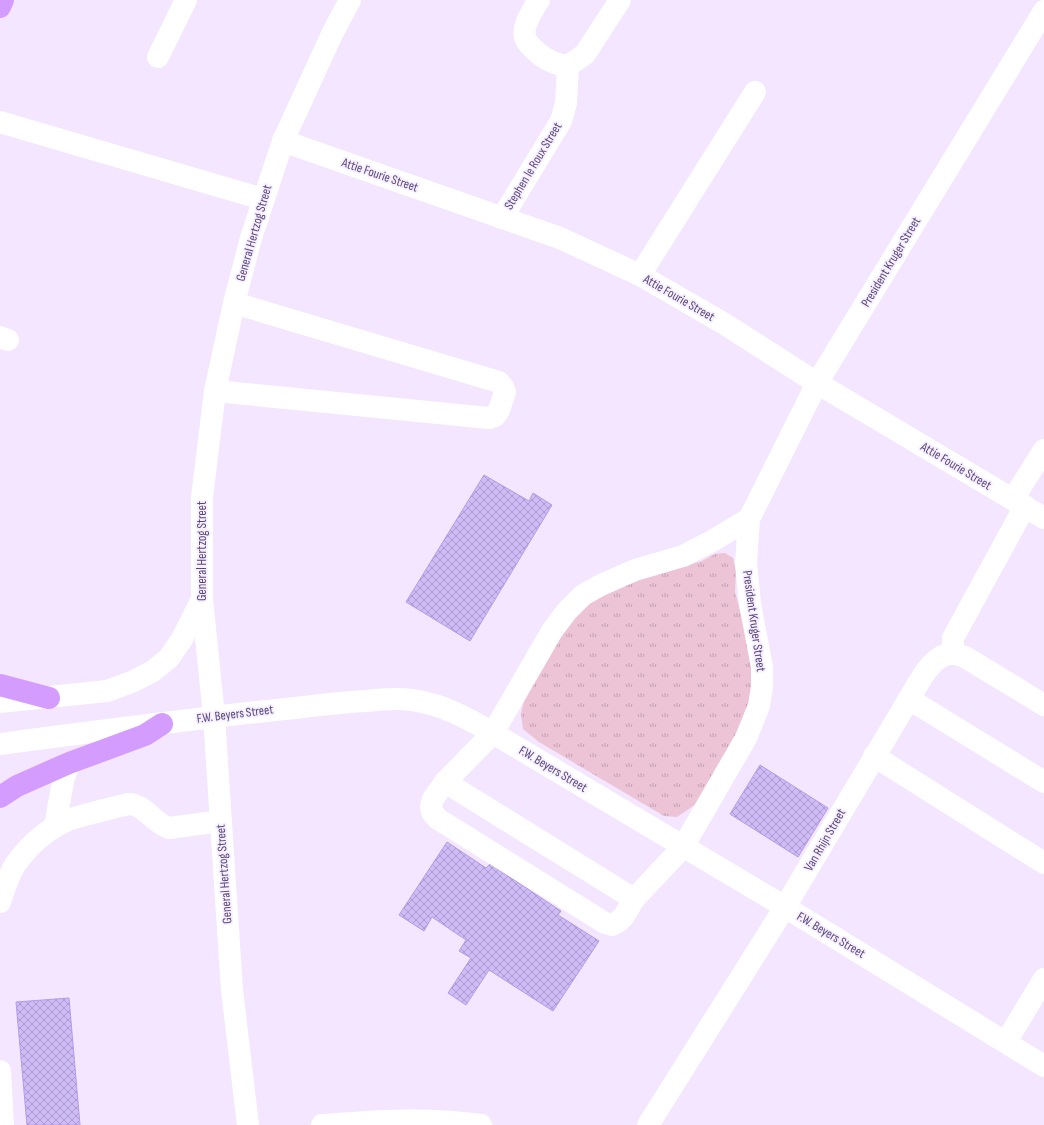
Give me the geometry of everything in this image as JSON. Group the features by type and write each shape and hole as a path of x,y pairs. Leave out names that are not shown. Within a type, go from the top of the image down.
{"main road":[{"path":"0,7 3,0"},
{"path":"0,685 49,698"},
{"path":"0,797 17,786 69,763 145,735 162,724"}],"street":[{"path":"158,57 186,0"},
{"name":"General Hertzog Street","path":"248,1125 232,990 214,716 202,599 202,497 215,391 234,303 251,238 283,141 333,32 350,0"},
{"path":"539,0 530,14 526,26 524,34 526,42 547,60 557,65 568,66 585,54 620,0"},
{"name":"President Kruger Street","path":"445,782 433,799 431,806 432,812 438,819 605,923 612,925 624,916 634,899 682,847 746,738 759,706 762,687 762,667 750,604 746,562 749,519 817,383 1044,11"},
{"name":"Stephen le Roux Street","path":"502,218 561,121 566,103 568,66"},
{"path":"640,275 756,92"},
{"path":"0,122 263,199"},
{"name":"Attie Fourie Street","path":"283,141 560,238 640,275 723,323 817,383 1044,518"},
{"path":"215,391 489,418 495,416 499,410 505,392 499,382 234,303"},
{"path":"1044,450 953,638 952,653 965,657 1044,705"},
{"path":"634,899 445,782 493,733 552,631 567,611 583,595 601,585 635,570 683,556 749,519"},
{"path":"0,702 107,691 134,681 152,671 168,658 182,639 202,599"},
{"name":"Van Rhijn Street","path":"648,1125 785,907 874,756 930,666 937,658 952,653"},
{"path":"909,699 1044,782"},
{"name":"F.W. Beyers Street","path":"0,744 214,716 371,700 412,700 446,709 493,733 785,907 1044,1066"},
{"path":"874,756 1044,863"},
{"path":"55,827 63,781 69,763"},
{"path":"0,902 15,865 32,845 55,827 71,819 128,804 135,804 142,808 161,825 169,828 221,821"},
{"path":"1006,1042 1044,979"},
{"path":"0,1071 3,1125"},
{"path":"322,1125 378,1120 433,1120 481,1125"}],"green space":[{"path":"725,553 733,558 736,571 735,592 746,633 752,669 751,698 747,718 696,804 677,817 664,816 539,742 523,729 521,714 525,696 573,616 603,591 702,561 715,554"}],"building":[{"path":"484,475 529,501 533,493 552,505 470,641 406,602"},
{"path":"760,765 828,808 798,857 730,814"},
{"path":"447,842 486,868 490,864 561,911 558,915 599,941 553,1011 489,970 466,1005 448,993 471,958 459,951 466,940 432,917 424,931 399,915"},
{"path":"69,998 80,1125 27,1125 16,1002"}]}
